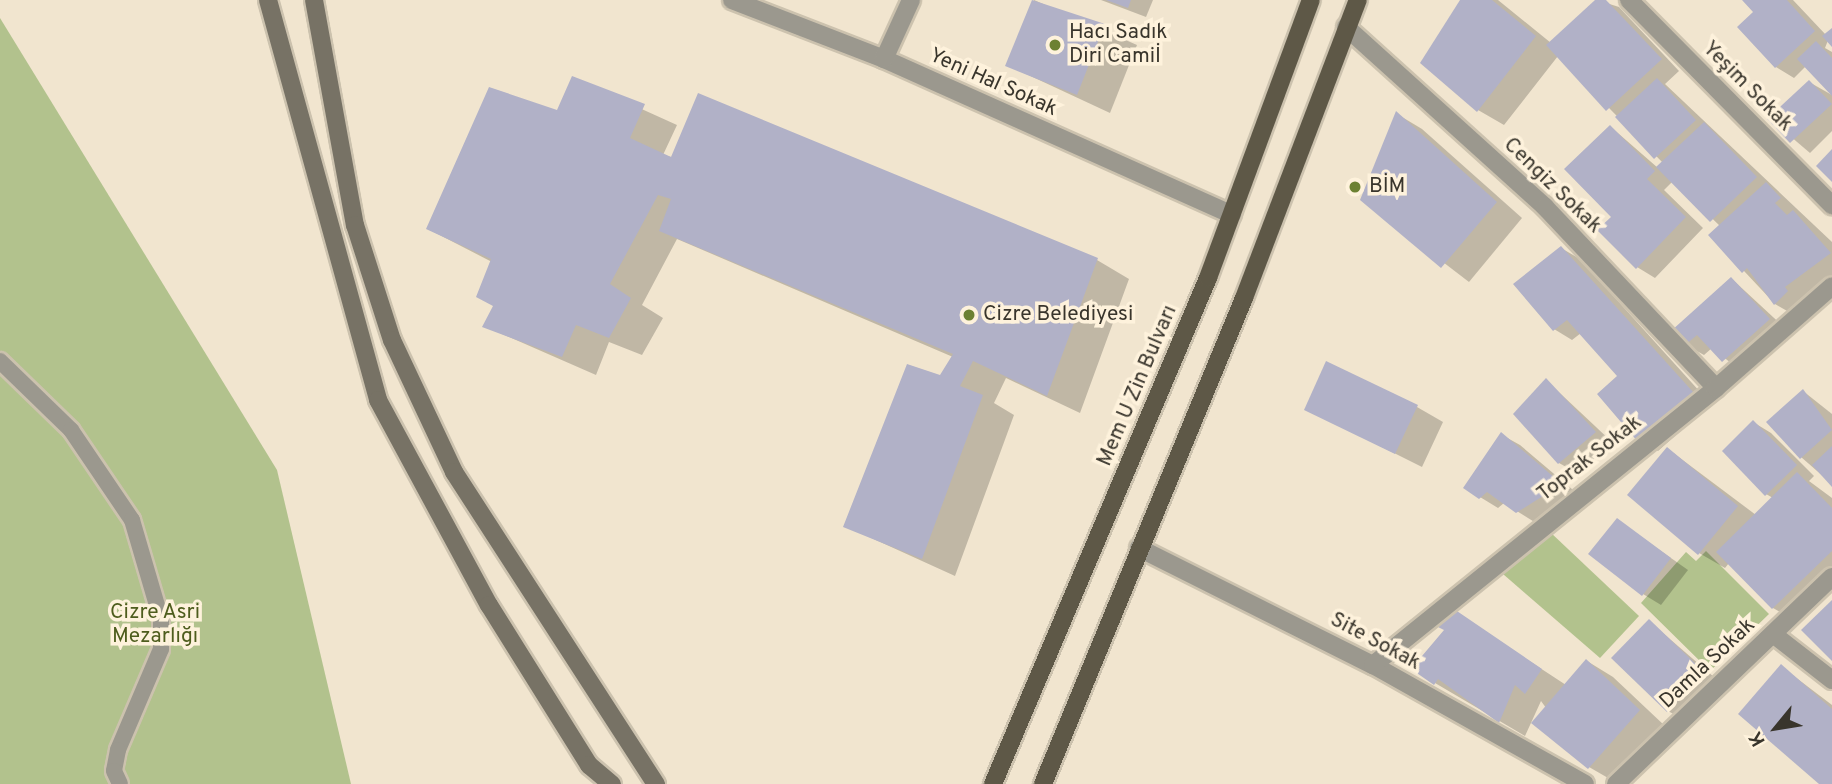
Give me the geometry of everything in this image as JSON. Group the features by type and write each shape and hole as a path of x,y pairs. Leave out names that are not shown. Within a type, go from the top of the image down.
{"main road":[{"name":"Mem U Zin Bulvarı","path":"993,784 1232,215 1311,0"},
{"path":"1043,784 1244,298 1358,0"}],"street":[{"path":"268,0 379,400 489,605 589,765 612,784"},
{"path":"314,0 355,225 392,340 454,472 656,784"},
{"name":"Yeni Hal Sokak","path":"732,0 884,60 1232,215"},
{"path":"884,60 911,0"},
{"name":"Yeşim Sokak","path":"1629,0 1832,205"},
{"name":"Cengiz Sokak","path":"1346,27 1545,207 1716,388"},
{"name":"Toprak Sokak","path":"1373,665 1716,388 1832,286"},
{"name":"Site Sokak","path":"1139,548 1373,665 1586,784"},
{"name":"Damla Sokak","path":"1616,784 1832,577"},
{"path":"1773,634 1832,680"}],"lane":[{"path":"0,361 71,430 132,520 161,619 161,649 118,750 114,771 120,784"}],"green space":[{"name":"Cizre Asri Mezarlığı","path":"0,18 277,470 351,784 0,784"},
{"path":"1550,532 1639,616 1600,658 1503,574"},
{"path":"1706,551 1769,614 1710,671 1641,603 1686,552 1696,561"}],"building":[{"name":"Hacı Sadık Diri Camiİ","path":"1032,0 1105,24 1077,95 1005,66"},
{"path":"1106,0 1131,0 1128,8"},
{"path":"1460,0 1492,0 1536,36 1477,112 1420,63"},
{"path":"1595,0 1606,0 1662,59 1606,111 1546,45"},
{"path":"1742,0 1787,0 1815,31 1775,68 1737,27 1753,12"},
{"path":"1832,28 1832,47 1822,36"},
{"path":"1816,41 1832,58 1832,96 1797,59"},
{"name":"Cizre Belediyesi","path":"572,76 645,104 630,138 671,157 698,93 1098,258 1047,396 973,361 960,386 983,395 922,559 843,527 907,364 940,375 953,354 659,231 671,199 658,195 610,284 631,298 609,338 576,325 562,357 482,327 493,306 476,297 491,259 426,229 489,87 557,110"},
{"path":"1657,78 1696,120 1654,159 1615,117"},
{"path":"1809,80 1832,104 1790,143 1767,119"},
{"path":"1396,111 1497,202 1441,268 1360,200"},
{"path":"1704,122 1757,177 1710,222 1656,167"},
{"path":"1610,125 1655,171 1647,179 1686,217 1636,269 1597,230 1611,217 1564,169"},
{"path":"1832,149 1832,182 1816,166"},
{"path":"1766,182 1781,198 1775,203 1787,215 1793,210 1831,253 1785,287 1788,291 1774,305 1747,268 1742,273 1708,235"},
{"path":"1561,246 1694,393 1638,442 1597,394 1617,376 1567,320 1553,331 1513,284"},
{"path":"1731,277 1770,319 1722,362 1697,335 1684,346 1671,331"},
{"path":"1326,361 1418,405 1395,454 1304,410"},
{"path":"1546,378 1596,432 1558,464 1513,414"},
{"path":"1803,389 1832,430 1800,459 1766,422"},
{"path":"1753,420 1797,465 1765,496 1722,451"},
{"path":"1501,432 1562,484 1516,513 1487,492 1479,499 1463,488"},
{"path":"1832,446 1832,487 1812,465"},
{"path":"1667,447 1738,506 1698,555 1627,495"},
{"path":"1797,472 1832,508 1832,551 1772,609 1716,552"},
{"path":"1617,518 1671,558 1642,596 1588,554"},
{"path":"1832,600 1832,661 1801,630"},
{"path":"1451,607 1542,669 1525,694 1515,685 1499,723 1438,679 1434,685 1411,669 1444,630 1438,627"},
{"path":"1649,619 1705,673 1667,712 1611,658"},
{"path":"1586,659 1640,710 1588,769 1531,723"},
{"path":"1781,664 1832,709 1832,784 1819,784 1738,714"}],"place":[{"name":"Hacı Sadık Diri Camiİ","path":"1055,45"},
{"name":"BİM","path":"1355,187"},
{"name":"Cizre Belediyesi","path":"969,315"}]}
